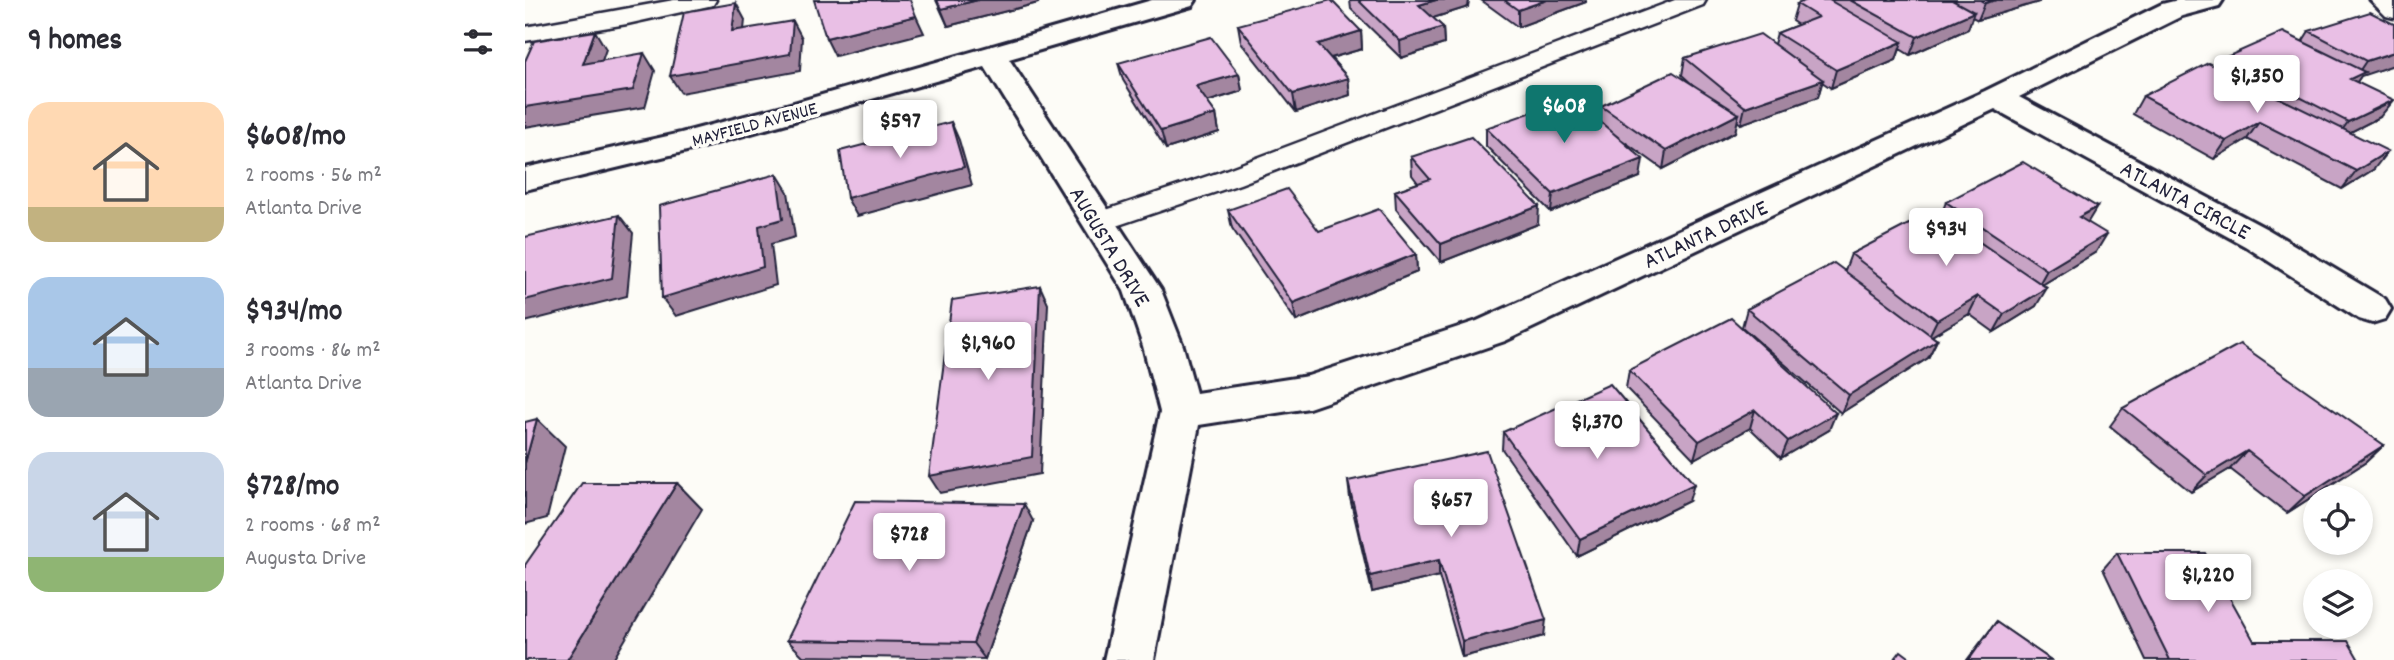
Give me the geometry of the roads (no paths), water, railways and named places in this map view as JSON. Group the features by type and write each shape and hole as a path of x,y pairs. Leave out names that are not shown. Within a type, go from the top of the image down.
{"street":[{"name":"MAYFIELD AVENUE","path":"525,179 711,135 1182,0"},
{"name":"ATLANTA DRIVE","path":"1181,412 1309,392 1491,331 1996,96 2172,10 2209,0"},
{"name":"AUGUSTA DRIVE","path":"992,55 1142,290 1163,346 1181,412 1129,660"},
{"name":"ATLANTA CIRCLE","path":"1996,96 2257,238 2372,309"}],"lane":[{"path":"525,34 627,17 705,0"},
{"path":"1098,223 1230,178 1695,0"},
{"path":"2381,0 2394,11"}]}
